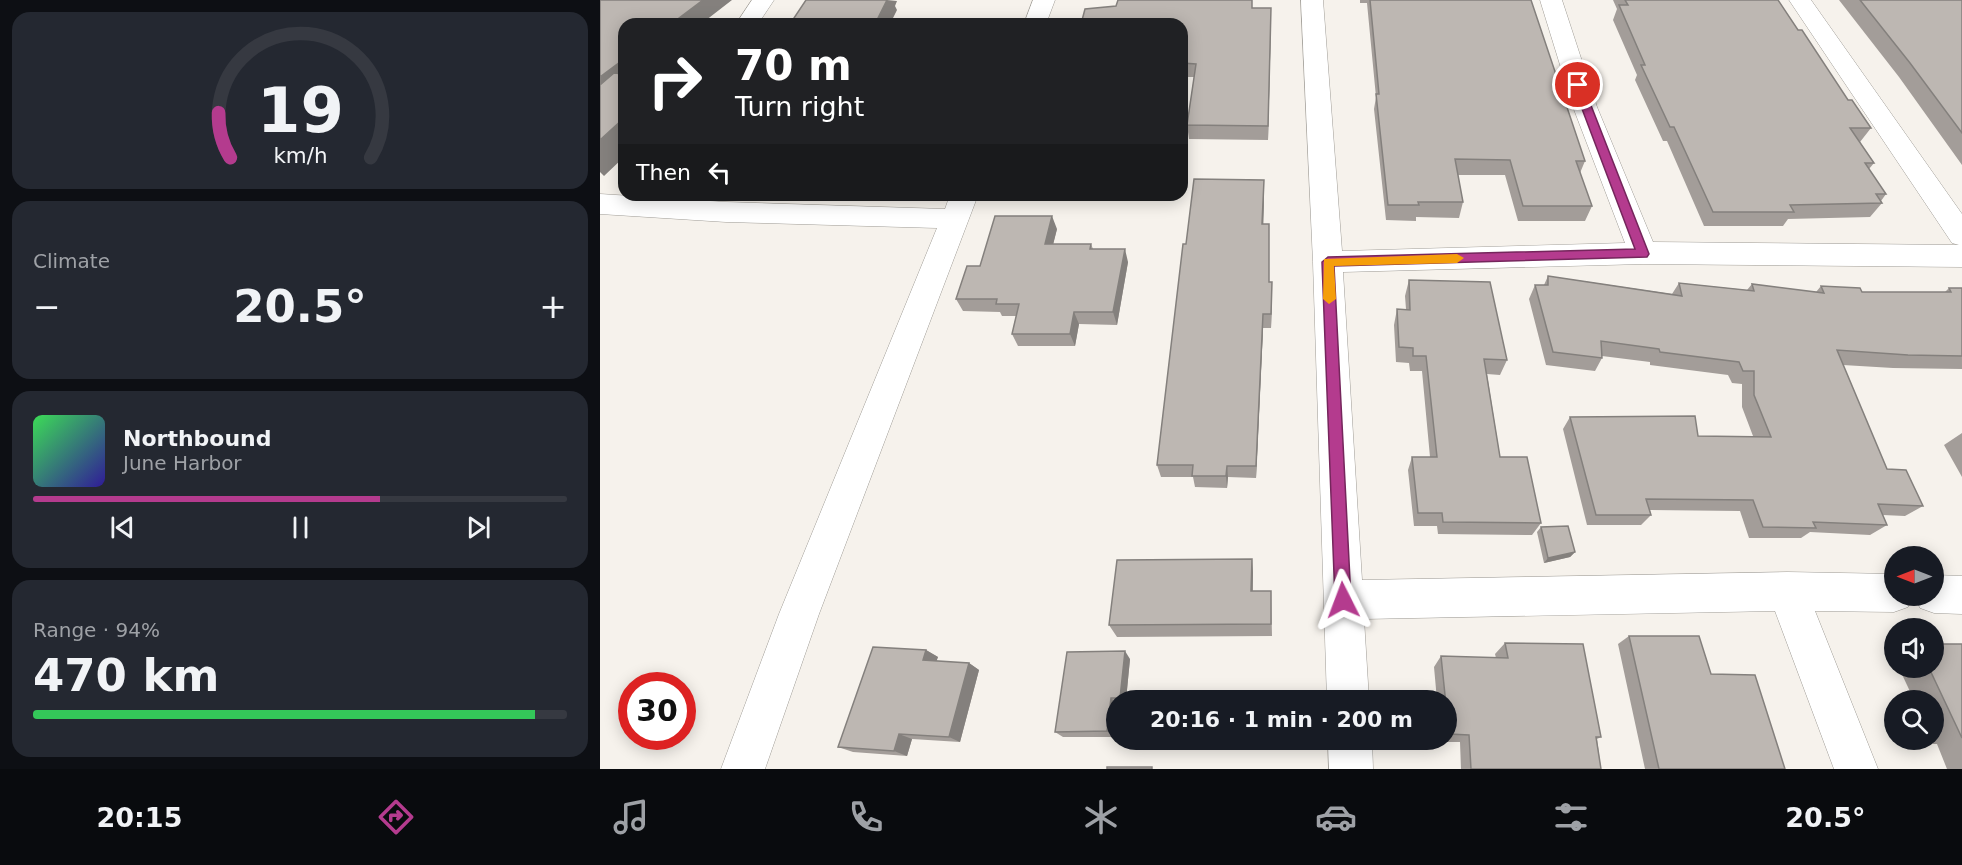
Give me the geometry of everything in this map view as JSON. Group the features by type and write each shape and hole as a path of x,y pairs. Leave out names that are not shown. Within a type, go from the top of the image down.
{"street":[{"path":"751,18 763,0"},
{"path":"1037,18 1044,0"},
{"path":"1312,0 1328,262 1348,690"},
{"path":"1551,0 1585,107 1643,254"},
{"path":"1800,0 1962,236"},
{"path":"613,201 726,212 959,207 799,614 743,769"},
{"path":"1328,262 1643,254 1962,256"},
{"path":"1343,600 1787,591 1884,593"},
{"path":"1787,591 1856,769"},
{"path":"1944,594 1962,595"},
{"path":"1351,750 1352,769"}],"building":[{"path":"600,0 703,0 679,18 618,18 618,64 600,77"},
{"path":"806,0 887,0 878,18 794,18"},
{"path":"1118,0 1252,0 1252,8 1271,8 1268,126 1188,125 1196,64 1188,63 1188,18 1083,18 1085,9 1116,6"},
{"path":"1370,0 1531,0 1585,161 1576,161 1592,206 1523,206 1510,160 1455,159 1463,202 1388,205 1376,94 1379,94"},
{"path":"1625,0 1778,0 1798,30 1802,30 1848,100 1852,100 1871,128 1850,128 1874,163 1865,163 1886,194 1876,194 1882,203 1790,205 1794,212 1713,212 1674,127 1670,127 1641,65 1645,65 1619,5 1628,5"},
{"path":"1860,0 1962,0 1962,133 1910,63"},
{"path":"614,73 618,73 618,124 600,140 600,85"},
{"path":"1194,179 1264,180 1262,224 1269,224 1271,314 1263,314 1256,466 1227,466 1226,476 1192,476 1193,465 1157,465 1183,244 1186,244"},
{"path":"995,216 1052,216 1045,244 1091,244 1090,249 1125,249 1113,312 1074,312 1070,334 1012,334 1019,304 996,304 997,299 956,299 967,266 980,266"},
{"path":"1548,276 1682,296 1679,283 1754,291 1752,284 1824,293 1821,286 1860,288 1862,292 1951,292 1949,288 1962,288 1962,356 1837,350 1887,469 1906,470 1923,506 1878,504 1887,525 1813,522 1816,528 1763,527 1753,500 1646,499 1651,515 1596,515 1570,417 1695,416 1698,436 1771,437 1754,395 1754,371 1743,371 1739,362 1660,352 1659,349 1601,341 1602,358 1553,352 1535,285 1548,285"},
{"path":"1409,280 1490,282 1507,360 1484,359 1500,457 1527,457 1541,523 1443,522 1442,513 1418,513 1412,457 1437,457 1426,356 1413,356 1413,348 1399,347 1397,309 1410,310"},
{"path":"1568,526 1575,552 1548,558 1541,527"},
{"path":"1252,559 1251,591 1271,591 1271,624 1109,625 1117,560"},
{"path":"1629,636 1699,636 1711,674 1755,675 1785,769 1659,769"},
{"path":"1505,643 1583,644 1601,737 1596,737 1601,769 1471,769 1469,735 1457,734 1457,690 1444,690 1441,656 1508,658"},
{"path":"1944,644 1962,644 1962,738 1944,700 1944,690 1939,690 1934,678 1944,678"},
{"path":"873,647 926,650 923,660 969,663 949,737 899,734 894,751 838,747"},
{"path":"1125,651 1121,690 1106,690 1106,731 1055,732 1067,652"},
{"path":"1107,767 1152,767 1152,769 1107,769"}],"slow traffic":[{"path":"1329,299 1328,262 1457,258"}],"route":[{"path":"1343,600 1328,262 1643,254 1578,85"}]}
